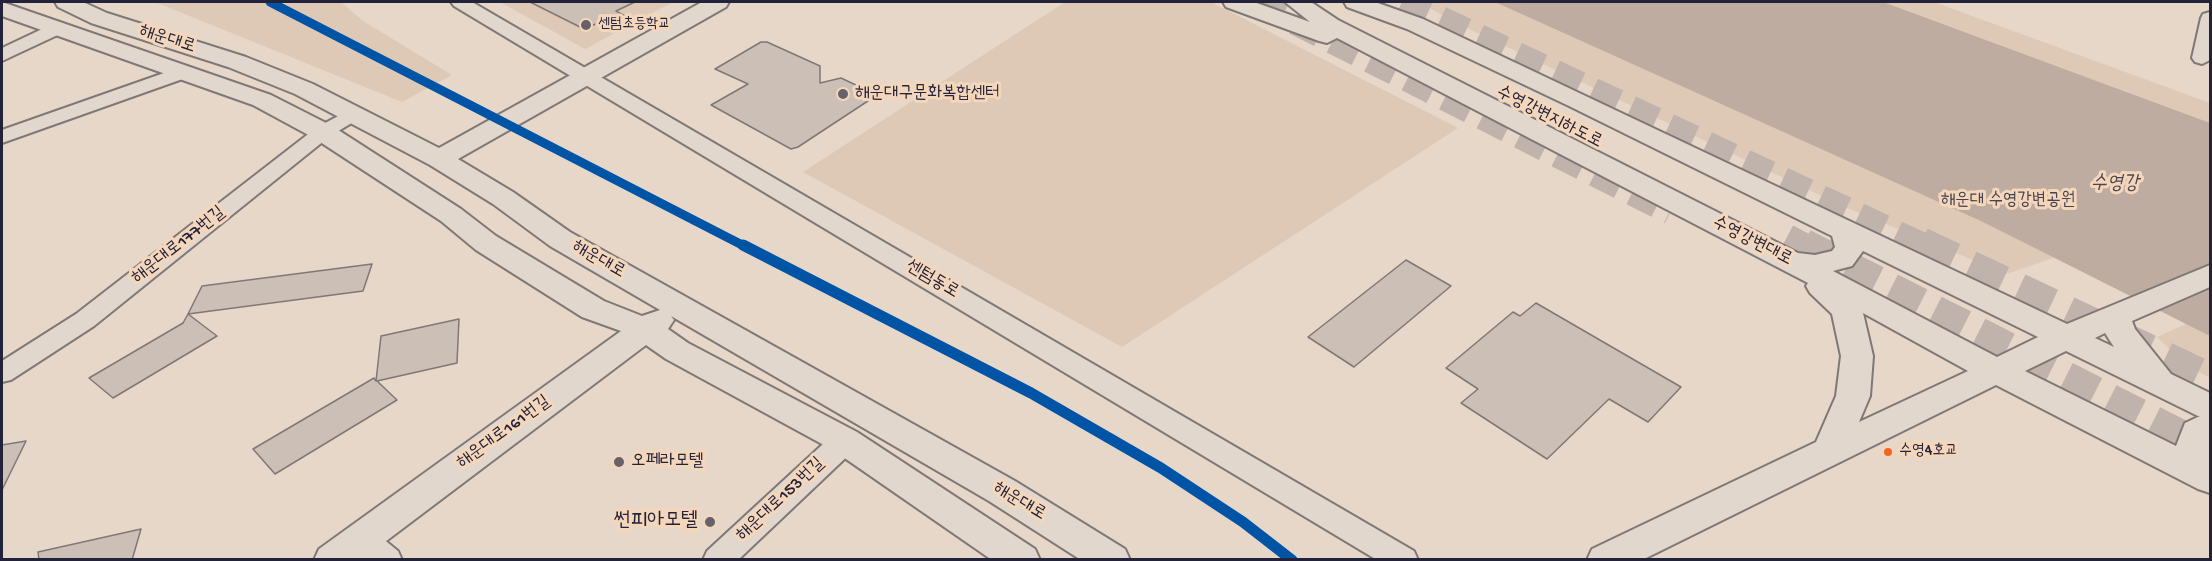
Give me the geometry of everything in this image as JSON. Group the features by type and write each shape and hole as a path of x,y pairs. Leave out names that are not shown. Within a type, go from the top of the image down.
{"main road":[{"name":"해운대로","path":"66,2 99,18 247,66 304,89 439,159 503,198 560,238 1002,491 1112,560"},
{"path":"439,159 718,2"},
{"path":"1234,2 1416,69"},
{"name":"수영강변대로","path":"1296,2 1330,25 1416,69 1794,248 1996,371 2211,478"},
{"name":"수영강변지하도로","path":"1310,2 1351,20 1794,248"},
{"name":"수영강변지하도로","path":"1345,2 1794,248"},
{"path":"1355,2 1414,24 2211,407"},
{"name":"해운대로","path":"2,8 262,100 323,132 451,215 486,243 593,309 646,329 677,351 845,441 1022,560"},
{"path":"1794,248 1815,265 1842,259 1850,248 1845,230"},
{"path":"1794,248 1847,310 1857,356 1852,396 1830,451"},
{"path":"1605,560 2067,337 2211,275"},
{"name":"해운대로161번길","path":"332,560 676,306"},
{"path":"2114,316 2121,333 2144,364 2167,386"},
{"path":"2211,426 2197,432 2192,451 2211,478"}],"street":[{"name":"센텀동로","path":"460,2 1403,560"},
{"path":"2202,58 2211,18"},
{"path":"2,55 57,28"},
{"name":"해운대로","path":"2,137 184,72"},
{"name":"해운대로177번길","path":"6,364 85,320 323,132 353,114"},
{"name":"해운대로153번길","path":"718,560 845,441"},
{"path":"361,538 387,560"}],"shaded area":[{"path":"155,2 341,2 363,21 452,75 402,102"},
{"name":"센텀초등학교","path":"500,2 673,2 585,49"},
{"path":"1065,2 1211,2 1458,128 1122,347 803,172"}],"green space":[{"name":"수영강","path":"1418,2 1934,2 2210,103 2210,203 2007,274 1847,208 1461,25"},
{"path":"2210,313 2210,378 2185,364 2157,337"}],"water":[{"name":"수영강","path":"1495,2 1883,2 2210,123 2210,336 1983,222"}],"building":[{"path":"530,2 635,2 616,11 625,16 604,26 598,23 584,29"},
{"name":"해운대구문화복합센터","path":"761,42 767,42 820,66 820,83 841,78 877,95 798,147 791,149 711,105 748,84 715,69"},
{"path":"1406,260 1451,286 1354,367 1308,337"},
{"path":"372,264 363,291 188,314 202,286"},
{"path":"1536,303 1681,387 1648,422 1609,399 1547,459 1461,403 1478,389 1446,368 1513,312 1520,316"},
{"path":"188,314 217,336 113,398 89,378 183,323"},
{"path":"459,319 457,363 377,381 397,400 275,474 253,449 374,378 376,381 381,336"},
{"path":"26,441 2,490 2,445"},
{"path":"141,529 132,560 39,560 38,552"}],"tunnel":[{"path":"1258,2 1671,211"},
{"path":"1402,2 1923,247"},
{"path":"1787,237 1806,247"},
{"path":"1803,245 2210,451"},
{"path":"1920,245 2210,381"}],"transit line":[{"path":"270,2 1031,393 1161,468 1243,522 1292,560"}],"place":[{"name":"센텀초등학교","path":"586,25"},
{"name":"해운대구문화복합센터","path":"843,94"},
{"name":"수영4호교","path":"1888,452"},
{"name":"오페라모텔","path":"619,462"},
{"name":"썬피아모텔","path":"710,522"}],"park label":[{"name":"해운대 수영강변공원","path":"2008,201"}]}
